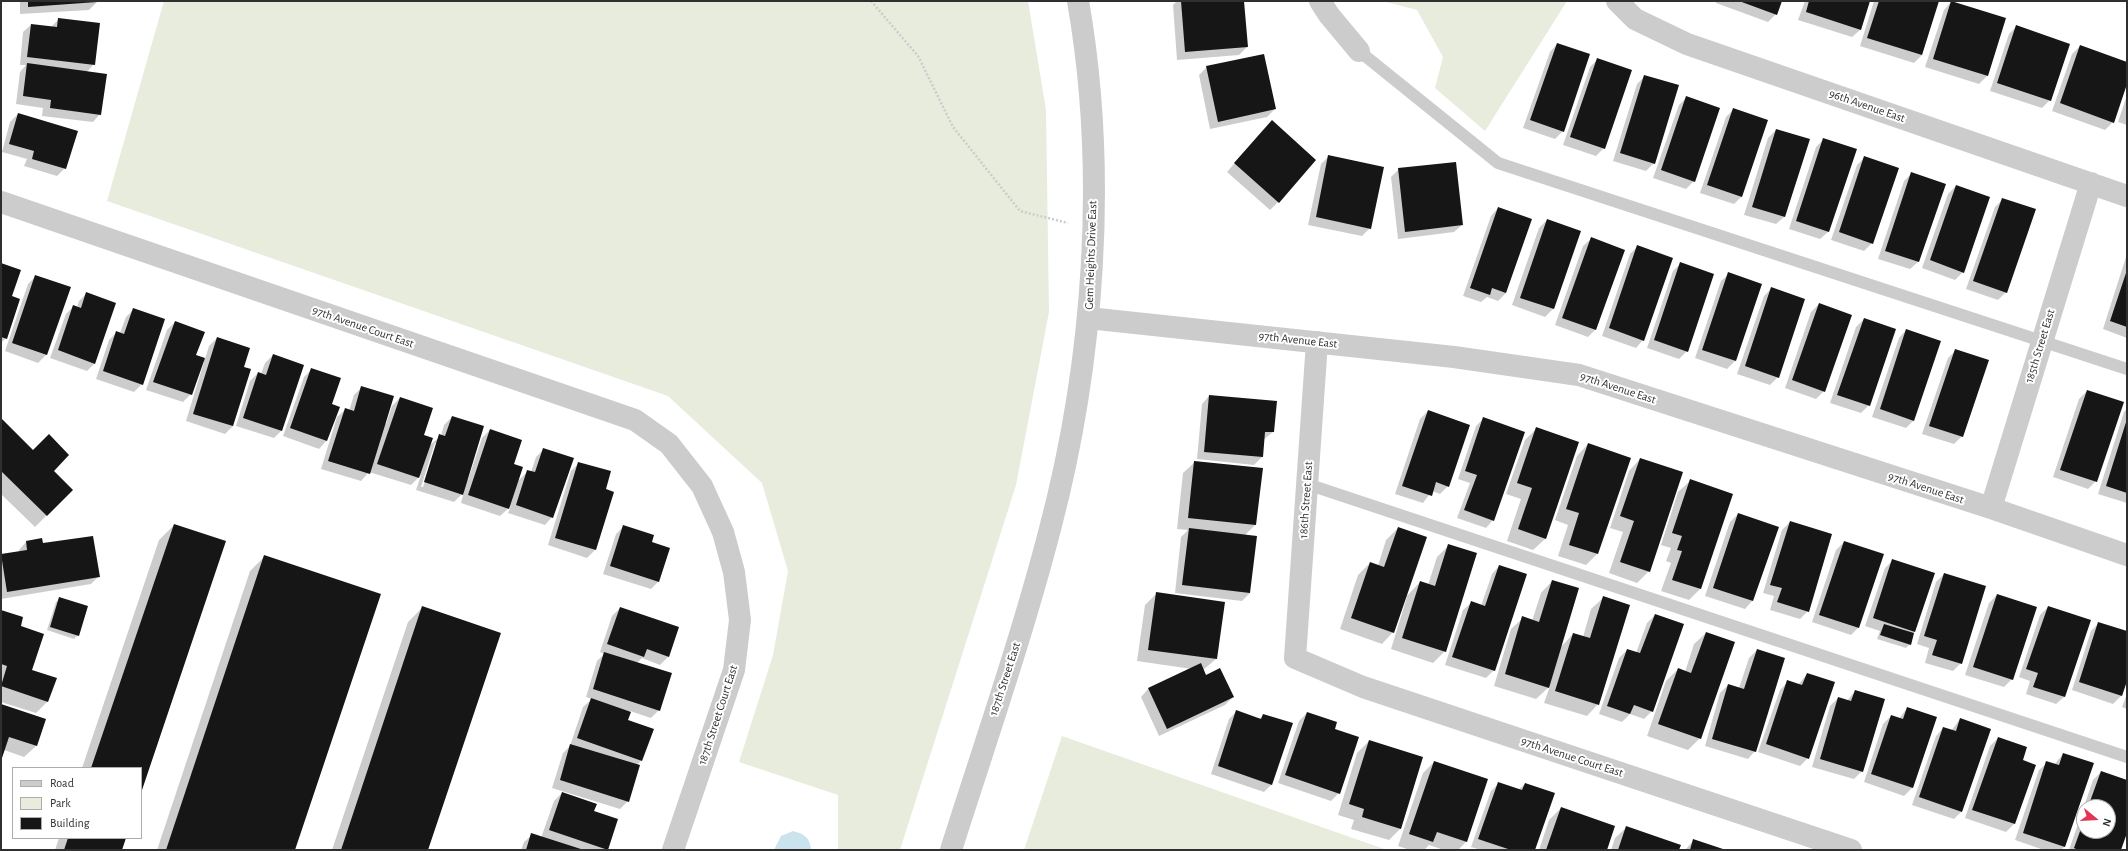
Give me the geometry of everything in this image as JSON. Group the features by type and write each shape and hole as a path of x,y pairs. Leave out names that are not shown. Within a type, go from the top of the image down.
{"street":[{"name":"Gem Heights Drive East","path":"1055,507 1071,430 1088,318 1093,229 1092,122 1078,1"},
{"path":"1320,1 1329,15 1359,51"},
{"name":"96th Avenue East","path":"1616,1 1635,19 1687,44 2127,196"},
{"name":"185th Street East","path":"1991,508 2091,183"},
{"name":"97th Avenue Court East","path":"1,202 635,420 670,444 702,486"},
{"name":"97th Avenue East","path":"1088,318 1454,357 1579,375 1991,508 2127,555"},
{"name":"186th Street East","path":"1295,658 1317,342"},
{"name":"187th Street Court East","path":"673,850 734,670 740,620 734,572 723,532 702,486"},
{"name":"187th Street East","path":"951,850 1026,613 1055,507"},
{"name":"97th Avenue Court East","path":"1295,658 1363,688 1851,850"}],"lane":[{"path":"1359,51 1498,163 2127,369"},
{"path":"1307,484 2127,757"}],"path":[{"path":"871,1 918,56 953,127 1020,211 1093,229"}],"green space":[{"path":"164,1 1028,1 1046,110 1049,312 1016,485 900,850 838,850 838,795 739,762 773,655 788,571 762,483 668,396 107,201"},
{"path":"1382,1 1567,1 1485,131 1435,88 1443,57 1417,10"},
{"path":"1062,736 1387,850 1024,850"}],"water":[{"path":"793,831 806,837 811,850 774,850 781,836"}],"building":[{"path":"28,1 97,1 97,2 28,7"},
{"path":"1181,1 1244,1 1248,47 1185,52"},
{"path":"1739,1 1782,1 1777,15"},
{"path":"1809,1 1870,1 1861,30 1806,12"},
{"path":"1879,1 1939,1 1922,55 1867,38"},
{"path":"1951,1 2006,18 1988,76 1933,59"},
{"path":"58,18 100,23 95,65 27,57 31,24 57,27"},
{"path":"2016,25 2070,44 2051,101 1997,83"},
{"path":"1557,43 1590,54 1564,132 1530,120"},
{"path":"2080,45 2127,62 2127,84 2114,123 2060,103"},
{"path":"1264,54 1276,109 1218,122 1206,66"},
{"path":"1597,58 1632,70 1605,149 1570,137"},
{"path":"27,63 107,74 101,115 50,108 51,100 23,96"},
{"path":"1644,75 1679,85 1655,164 1620,153"},
{"path":"1686,96 1720,108 1695,182 1661,170"},
{"path":"1733,108 1768,120 1742,197 1707,185"},
{"path":"18,113 78,131 66,169 32,159 34,151 9,144"},
{"path":"1272,120 1316,160 1279,203 1234,163"},
{"path":"1776,129 1810,139 1785,217 1752,207"},
{"path":"1823,138 1857,149 1829,232 1796,221"},
{"path":"1328,155 1384,167 1371,229 1316,217"},
{"path":"1864,156 1899,168 1873,244 1839,232"},
{"path":"1456,162 1463,225 1405,232 1398,168"},
{"path":"1911,172 1946,184 1919,262 1885,251"},
{"path":"1956,185 1990,197 1964,273 1930,260"},
{"path":"2002,198 2036,209 2007,293 1973,281"},
{"path":"1498,207 1532,219 1506,293 1492,288 1490,295 1470,288"},
{"path":"1547,219 1581,231 1554,309 1520,298"},
{"path":"1591,237 1625,250 1596,330 1562,318"},
{"path":"1637,245 1673,258 1644,341 1609,328"},
{"path":"1680,262 1714,274 1688,352 1654,340"},
{"path":"1,263 21,270 12,296 20,299 7,339 1,337"},
{"path":"2127,270 2127,327 2110,321"},
{"path":"1728,272 1762,284 1736,361 1702,350"},
{"path":"35,275 71,287 47,355 12,343"},
{"path":"1771,287 1805,299 1779,378 1745,366"},
{"path":"86,292 116,303 95,364 58,350 73,305 81,308"},
{"path":"1819,303 1852,315 1825,392 1792,380"},
{"path":"133,308 165,319 143,385 103,371 116,331 124,334"},
{"path":"1864,318 1896,329 1870,406 1837,395"},
{"path":"175,321 205,332 196,355 205,358 192,395 153,382"},
{"path":"1906,329 1941,341 1914,421 1880,409"},
{"path":"217,337 250,348 244,367 251,369 233,426 193,414"},
{"path":"1955,349 1989,360 1963,437 1929,426"},
{"path":"273,354 304,365 282,431 243,418 258,372 266,375"},
{"path":"311,368 341,378 332,404 340,407 327,441 290,428"},
{"path":"361,386 394,396 370,474 328,461 345,408 354,411"},
{"path":"2087,390 2124,402 2097,482 2060,470"},
{"path":"1209,395 1277,401 1274,432 1265,432 1263,457 1204,452"},
{"path":"400,397 433,408 424,435 433,438 419,478 377,464"},
{"path":"1428,410 1470,425 1449,487 1436,482 1432,496 1402,486"},
{"path":"452,416 484,426 463,495 424,482 439,434 445,436"},
{"path":"1483,417 1525,432 1494,521 1464,510 1477,475 1465,471"},
{"path":"1,418 33,450 49,434 69,455 54,471 73,490 47,516 1,471"},
{"path":"2127,419 2127,493 2106,486"},
{"path":"1536,427 1579,442 1546,539 1518,529 1532,488 1517,483"},
{"path":"490,429 522,440 514,464 523,467 509,509 468,495"},
{"path":"1588,443 1631,458 1598,554 1569,545 1579,513 1566,509"},
{"path":"543,448 574,458 553,518 516,505 527,470 535,472"},
{"path":"1640,458 1683,472 1650,572 1620,562 1634,521 1620,516"},
{"path":"1194,461 1263,468 1256,525 1188,518"},
{"path":"578,462 611,471 606,489 614,492 596,550 555,538"},
{"path":"1690,479 1733,494 1701,589 1672,580 1682,551 1677,550 1682,536 1672,533"},
{"path":"1738,513 1779,527 1753,601 1713,588"},
{"path":"1790,521 1832,534 1809,612 1777,602 1782,588 1770,585"},
{"path":"174,524 226,541 142,790 142,767 91,767"},
{"path":"623,525 654,535 652,542 670,548 659,582 610,566"},
{"path":"1398,527 1427,537 1394,633 1351,618 1370,562 1384,567"},
{"path":"1189,528 1257,536 1250,593 1182,585"},
{"path":"93,536 100,577 7,592 1,554 27,550 26,541 42,538 43,543"},
{"path":"1844,541 1884,554 1859,628 1819,615"},
{"path":"1448,544 1477,553 1446,652 1402,638 1420,581 1435,586"},
{"path":"264,555 381,594 295,850 166,850"},
{"path":"1892,559 1935,573 1915,632 1873,618"},
{"path":"1499,565 1527,574 1495,671 1452,657 1471,601 1485,606"},
{"path":"1944,573 1986,586 1962,664 1932,655 1937,640 1924,636"},
{"path":"1552,580 1579,588 1549,688 1505,674 1522,616 1539,622"},
{"path":"1156,592 1225,602 1217,659 1148,650"},
{"path":"1997,594 2037,607 2013,680 1973,667"},
{"path":"1603,596 1630,605 1599,705 1555,691 1573,633 1590,638"},
{"path":"59,597 88,606 79,636 50,627"},
{"path":"422,606 501,633 428,850 341,850"},
{"path":"2048,606 2091,620 2065,697 2033,687 2038,673 2026,669"},
{"path":"620,607 679,627 669,657 647,649 644,657 607,644"},
{"path":"1,610 23,617 21,626 44,634 32,670 57,678 48,702 1,686 7,666 1,664"},
{"path":"1655,614 1684,624 1653,712 1634,705 1630,714 1607,706 1627,649 1640,653"},
{"path":"2098,622 2127,631 2127,681 2122,696 2079,682"},
{"path":"1884,624 1914,633 1911,645 1880,635"},
{"path":"1706,632 1735,642 1701,739 1658,724 1678,668 1691,673"},
{"path":"1757,649 1785,658 1756,752 1712,739 1728,684 1744,689"},
{"path":"604,652 672,673 660,711 593,689"},
{"path":"1201,663 1206,675 1220,668 1234,697 1167,729 1148,688"},
{"path":"1807,673 1835,682 1809,759 1766,744 1787,680 1802,685"},
{"path":"1855,690 1885,699 1863,772 1820,759 1838,697 1851,701"},
{"path":"591,698 631,712 628,720 654,729 642,761 577,738"},
{"path":"1,704 46,719 37,746 9,737 1,761"},
{"path":"1907,707 1937,717 1913,788 1871,774 1891,715 1903,719"},
{"path":"1236,710 1261,719 1263,714 1293,723 1272,785 1218,766"},
{"path":"1307,712 1337,722 1335,729 1359,737 1340,794 1285,775"},
{"path":"1960,718 1991,729 1962,812 1919,797 1943,727 1956,731"},
{"path":"1998,737 2027,747 2023,760 2036,765 2015,824 1972,810"},
{"path":"1369,740 1423,757 1401,829 1362,817 1364,809 1349,804"},
{"path":"570,744 640,765 629,802 560,780"},
{"path":"2063,753 2094,763 2082,799 2076,799 2076,815 2065,847 2023,833 2046,761 2059,765"},
{"path":"1434,761 1488,779 1467,842 1437,832 1433,842 1409,834"},
{"path":"2101,771 2127,780 2127,833 2121,850 2078,850 2074,848 2077,839 2116,839 2116,799 2091,799"},
{"path":"1498,782 1522,790 1525,783 1555,793 1535,850 1511,850 1478,839"},
{"path":"562,792 597,804 594,811 618,819 608,850 549,830"},
{"path":"1561,807 1615,826 1607,850 1546,850"},
{"path":"1626,826 1681,845 1679,850 1618,850"},
{"path":"531,833 584,850 526,850"},
{"path":"68,839 126,839 122,850 64,850"},
{"path":"1693,839 1723,849 1690,850"}]}
